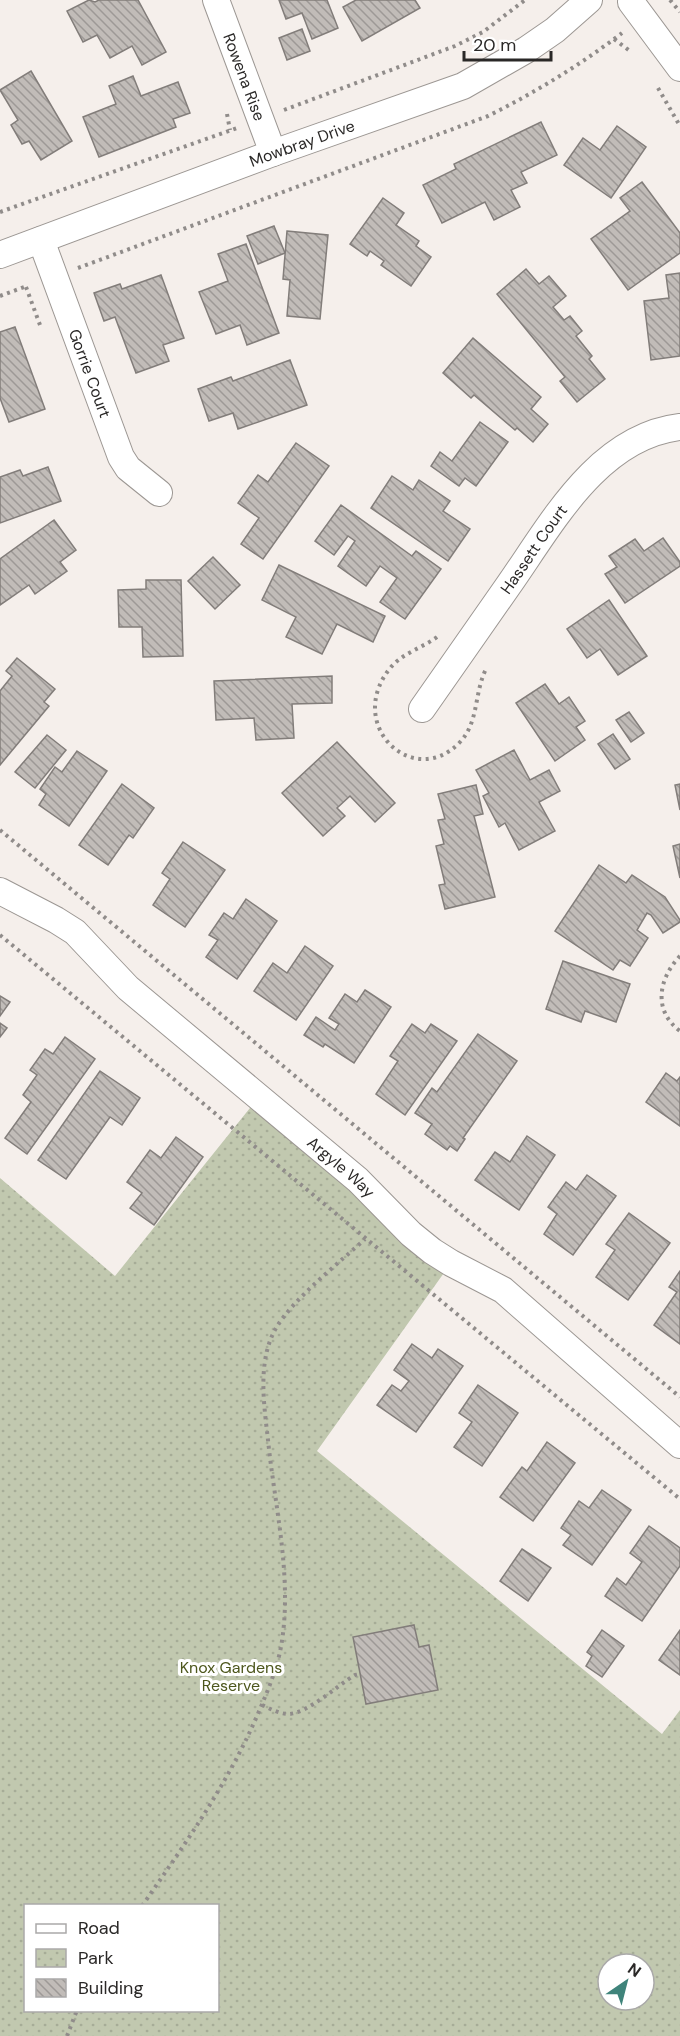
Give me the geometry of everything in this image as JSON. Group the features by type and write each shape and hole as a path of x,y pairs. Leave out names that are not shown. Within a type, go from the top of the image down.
{"street":[{"name":"Rowena Rise","path":"216,0 273,153"},
{"name":"Mowbray Drive","path":"0,255 273,153 463,86 526,50 555,30 589,0"},
{"path":"595,0 610,7 621,6 632,1 680,68"},
{"name":"Gorrie Court","path":"41,240 121,457 128,468 159,493"},
{"name":"Hassett Court","path":"422,709 572,496 619,451 655,432 680,427"},
{"name":"Argyle Way","path":"0,891 75,932 128,988 358,1180 411,1234 451,1263 503,1290 680,1445"}],"path":[{"path":"281,111 455,46 483,32 525,0"},
{"path":"670,0 680,12"},
{"path":"72,270 488,116 528,97 624,32"},
{"path":"614,39 633,54"},
{"path":"655,82 680,126"},
{"path":"0,212 238,127"},
{"path":"0,296 37,283"},
{"path":"0,830 680,1397"},
{"path":"0,935 680,1499"},
{"path":"680,956 671,966 661,990 664,1013 680,1031"},
{"path":"143,1904 216,1797 241,1752 273,1677 280,1652 284,1622 281,1556 266,1418 265,1359 276,1329 289,1311 366,1239"},
{"path":"262,1705 280,1713 293,1714 360,1674"},
{"path":"67,2036 76,2012"}],"green space":[{"name":"Knox Gardens Reserve","path":"258,1098 451,1263 317,1451 662,1734 680,1710 680,2036 0,2036 0,1178 115,1276"}],"building":[{"path":"89,0 95,2 99,0 138,0 166,52 142,65 132,46 110,58 97,35 83,42 67,11"},
{"path":"279,0 327,0 338,28 312,39 302,13 286,19"},
{"path":"356,0 415,0 420,8 362,41 343,7"},
{"path":"302,29 310,51 287,60 279,38"},
{"path":"31,71 72,141 41,160 29,141 22,144 11,125 18,120 0,90"},
{"path":"133,76 141,96 178,82 190,113 173,119 176,127 99,157 83,117 116,104 109,86"},
{"path":"541,122 557,155 521,172 527,183 511,190 520,207 494,220 485,202 442,223 423,185 456,169 454,164"},
{"path":"617,126 646,147 611,198 564,165 583,138 600,150"},
{"path":"642,182 680,233 680,253 628,290 591,239 630,211 620,198"},
{"path":"383,198 404,213 396,225 419,241 416,246 431,257 411,286 381,265 384,261 370,251 367,256 350,244"},
{"path":"274,226 285,253 258,264 247,236"},
{"path":"287,231 328,235 320,319 287,316 290,280 283,279"},
{"path":"246,244 279,333 247,345 240,325 216,334 199,292 228,281 218,254"},
{"path":"526,269 539,284 549,276 566,296 553,307 564,320 570,316 582,331 576,336 592,356 589,359 605,379 577,402 560,381 565,377 497,294"},
{"path":"680,273 680,356 651,360 644,301 669,298 666,275"},
{"path":"161,275 184,338 163,345 169,361 136,373 115,317 104,321 94,293 120,284 122,289"},
{"path":"15,327 45,409 9,422 0,398 0,332"},
{"path":"473,338 541,397 531,409 548,424 533,442 517,428 515,430 474,395 471,398 443,373"},
{"path":"290,360 307,405 238,429 233,413 209,421 198,389 231,377 233,381"},
{"path":"480,422 508,442 476,486 465,478 459,486 431,466 440,452 452,461"},
{"path":"296,443 329,466 263,559 241,544 259,518 238,503 258,475 268,482"},
{"path":"48,467 61,501 0,523 0,477 20,470 23,476"},
{"path":"392,476 413,490 419,480 450,501 443,511 470,529 448,561 371,508"},
{"path":"341,505 412,556 416,551 441,569 405,619 380,602 397,578 380,566 366,586 338,566 355,541 348,536 334,555 315,541"},
{"path":"54,520 76,550 60,562 67,571 35,594 29,585 0,605 0,559"},
{"path":"663,538 680,562 680,566 625,603 605,574 617,567 609,556 635,539 644,551"},
{"path":"213,557 240,585 215,609 188,581"},
{"path":"279,565 385,616 373,642 337,624 322,654 286,637 296,617 262,600"},
{"path":"146,580 181,580 183,656 143,657 142,627 119,627 118,590 146,589"},
{"path":"609,600 647,656 618,675 600,649 587,658 567,629"},
{"path":"17,658 55,689 44,702 49,706 0,765 0,691 12,676 6,671"},
{"path":"332,676 332,703 292,704 294,738 256,740 254,718 216,720 214,681"},
{"path":"545,684 559,704 569,697 585,721 576,727 585,740 555,761 516,703"},
{"path":"629,712 644,733 631,742 616,720"},
{"path":"613,734 630,759 615,769 598,744"},
{"path":"47,735 66,750 35,788 15,772"},
{"path":"337,742 395,803 375,822 350,796 337,808 345,816 323,836 282,793"},
{"path":"514,750 530,780 549,770 560,791 539,802 555,831 519,850 505,823 499,827 483,796 489,793 476,770"},
{"path":"77,751 107,771 69,826 39,805 46,794 40,789 55,767 62,772"},
{"path":"122,784 154,808 133,838 129,835 108,865 79,845"},
{"path":"680,784 680,810 675,785"},
{"path":"476,785 483,814 474,816 495,897 445,909 439,885 445,884 436,846 444,844 438,820 445,819 438,794"},
{"path":"183,842 225,870 185,927 153,905 170,879 162,873"},
{"path":"680,844 680,878 673,846"},
{"path":"599,865 626,883 632,875 665,897 680,920 663,933 651,915 647,913 637,930 648,938 630,966 620,960 613,970 555,931"},
{"path":"246,899 277,921 237,979 206,957 218,940 209,935 224,913 233,919"},
{"path":"305,946 333,966 296,1020 254,991 273,963 287,973"},
{"path":"563,961 630,984 616,1022 585,1011 581,1022 546,1009"},
{"path":"365,990 391,1007 354,1063 325,1044 323,1047 304,1035 316,1017 335,1030 339,1024 329,1018 345,994 357,1002"},
{"path":"0,996 10,1002 0,1016"},
{"path":"0,1023 7,1028 0,1037"},
{"path":"412,1024 425,1033 431,1024 457,1041 405,1115 376,1094 398,1061 390,1056"},
{"path":"478,1034 517,1061 463,1138 465,1139 457,1151 450,1146 447,1150 425,1134 432,1124 415,1113 432,1088 437,1092"},
{"path":"65,1037 95,1059 27,1154 5,1138 31,1102 23,1095 37,1075 30,1070 45,1049 53,1054"},
{"path":"100,1071 140,1098 122,1125 110,1117 66,1179 38,1160"},
{"path":"666,1073 677,1081 680,1077 680,1126 646,1102"},
{"path":"527,1136 555,1155 519,1210 475,1180 495,1152 510,1162"},
{"path":"176,1137 203,1157 154,1225 130,1208 142,1193 127,1182 150,1150 161,1158"},
{"path":"587,1175 616,1196 573,1255 544,1234 557,1214 548,1207 566,1182 576,1190"},
{"path":"629,1213 670,1243 628,1300 596,1277 615,1250 606,1244"},
{"path":"680,1271 680,1344 654,1325 677,1292 669,1287"},
{"path":"412,1344 432,1358 438,1349 463,1366 416,1432 377,1405 392,1385 401,1391 409,1381 394,1370"},
{"path":"478,1385 518,1413 482,1466 454,1447 472,1422 459,1413"},
{"path":"547,1442 575,1463 533,1521 500,1497 522,1467 527,1471"},
{"path":"602,1490 631,1510 592,1565 563,1545 571,1535 561,1528 579,1501 589,1508"},
{"path":"649,1526 680,1548 680,1566 642,1621 605,1596 617,1578 626,1585 642,1562 630,1553"},
{"path":"522,1549 551,1568 528,1601 500,1581"},
{"path":"414,1625 419,1647 429,1645 438,1690 366,1704 353,1637"},
{"path":"602,1630 624,1646 602,1677 586,1666 592,1656 587,1652"},
{"path":"680,1630 680,1675 659,1660"}]}
